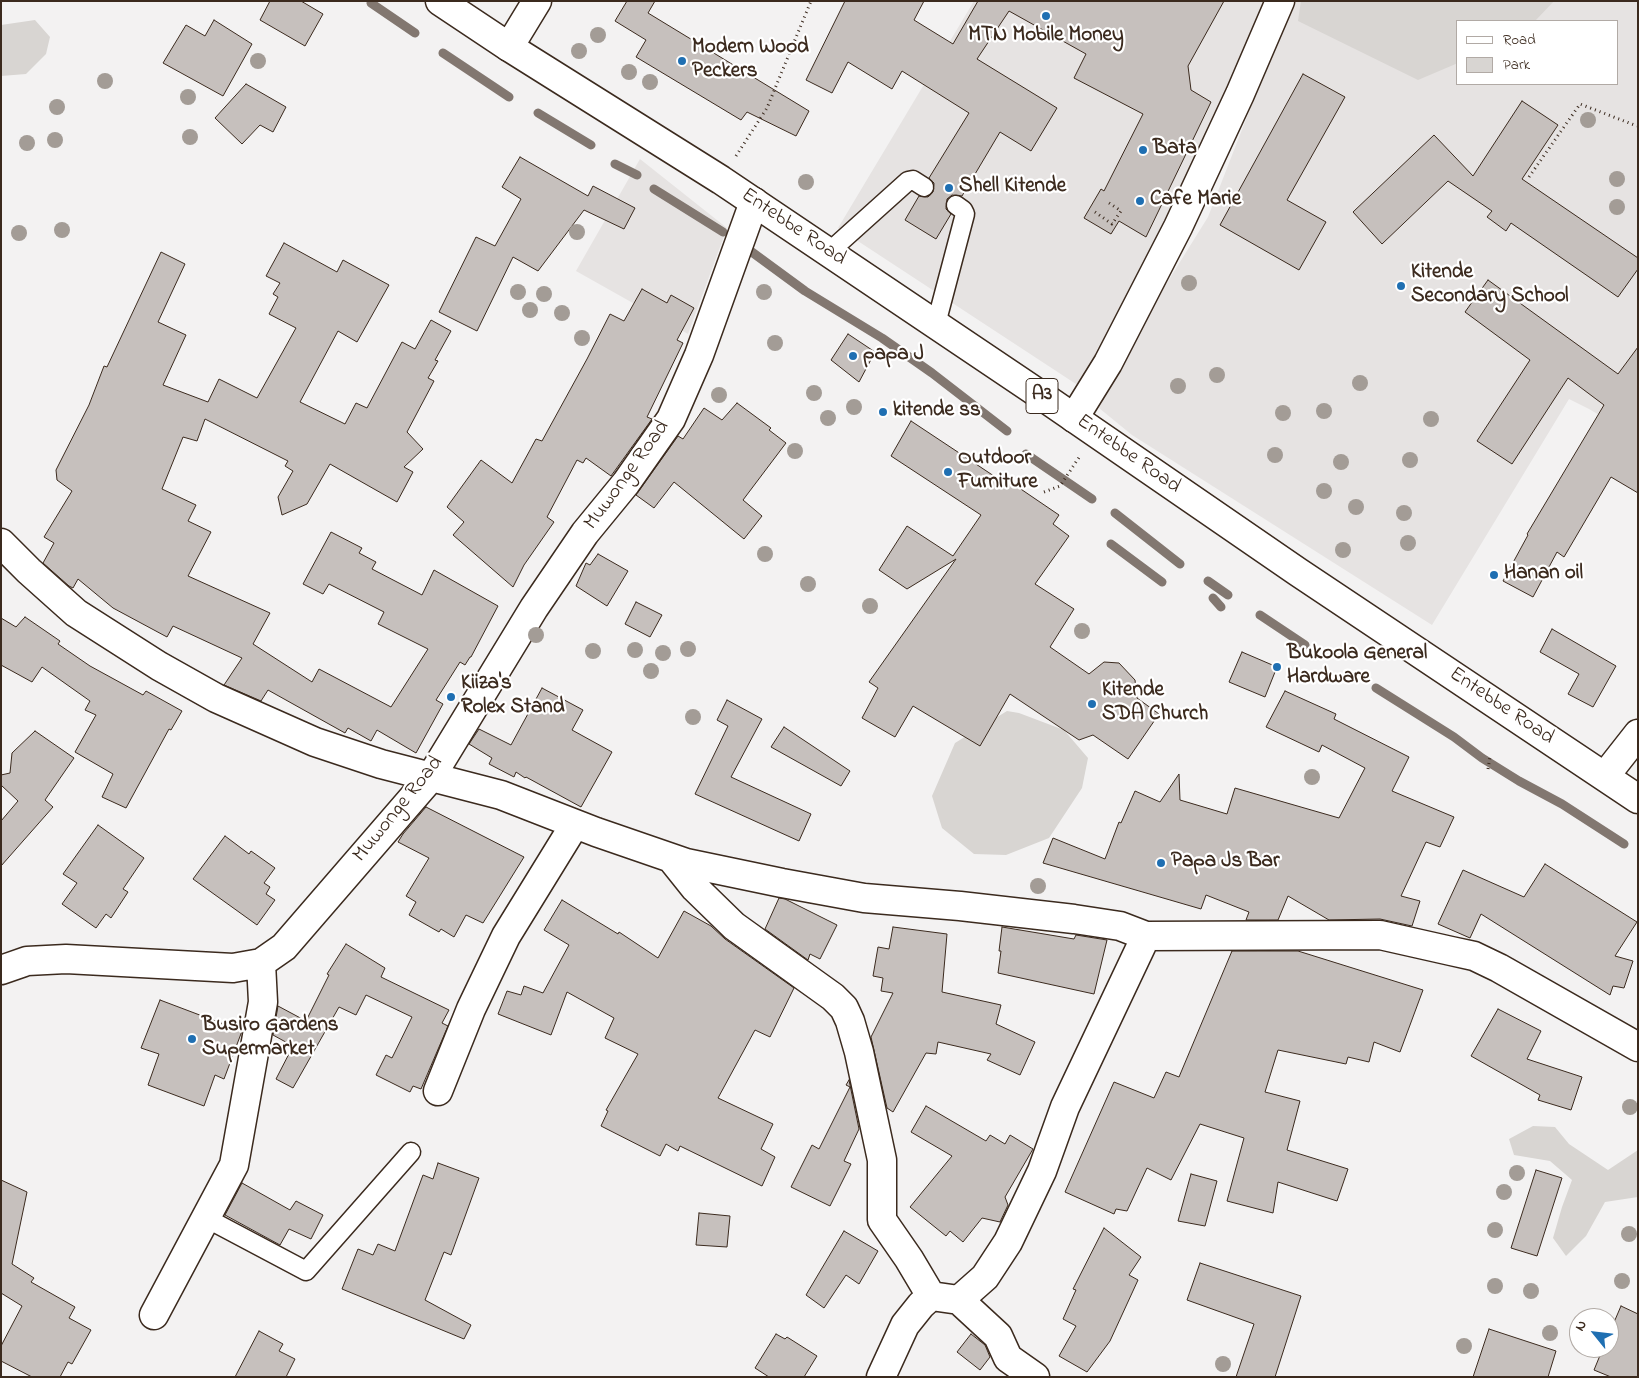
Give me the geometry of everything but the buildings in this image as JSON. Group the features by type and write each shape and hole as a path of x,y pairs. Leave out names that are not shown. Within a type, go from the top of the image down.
{"street":[{"name":"Entebbe Road","path":"440,1 509,47 721,180 936,324 1298,572 1638,799"},
{"path":"509,47 537,1"},
{"path":"1074,418 1108,363 1178,227 1240,94 1280,1"},
{"name":"Muwonge Road","path":"1,970 26,961 66,959 233,968 261,963 284,947 431,777 534,608 586,533 626,483 671,418 699,355 754,202"},
{"path":"1,543 76,613 159,666 216,698 315,742 380,764 501,795 671,858 782,883 864,898 960,906 1074,919 1120,926 1146,936 1380,935 1466,954 1499,968 1638,1047"},
{"path":"1605,776 1638,734"},
{"path":"438,1091 471,1008 506,936 575,824"},
{"path":"671,858 695,888 734,926 833,997 844,1008 859,1052 882,1160 882,1220 931,1296"},
{"path":"959,1300 985,1277 1008,1242 1042,1171 1065,1107 1146,936"},
{"path":"154,1315 234,1165 262,1002 261,963"},
{"path":"931,1296 959,1300 998,1336 1008,1358 1035,1377"},
{"path":"881,1377 905,1325 931,1296"}],"lane":[{"path":"829,252 908,181 913,180 924,187"},
{"path":"936,324 965,214 963,210 956,206"},
{"path":"206,1218 306,1271 411,1152"}],"path":[{"path":"721,180 767,108 811,1"},
{"path":"1529,177 1580,104 1637,126"},
{"path":"1095,212 1112,224 1121,210 1106,202"},
{"path":"1044,492 1060,486 1068,475"},
{"path":"1488,769 1490,757"}],"shaded area":[{"path":"974,1 1267,1 1238,85 1079,386 838,228"},
{"name":"Kitende Secondary School","path":"1292,1 1638,1 1638,438 1569,399 1432,625 1132,435 1099,408 1122,355 1208,217"},
{"path":"640,159 727,228 688,334 576,271"}],"green space":[{"path":"1301,1 1554,1 1536,20 1456,20 1456,64 1418,80 1298,21"},
{"path":"35,20 50,37 46,54 26,74 1,76 1,25"},
{"path":"1007,711 1019,713 1064,730 1088,758 1082,788 1049,838 1006,855 974,854 942,828 932,796 955,743"},
{"path":"1533,1126 1555,1127 1569,1144 1608,1170 1638,1150 1638,1197 1605,1202 1586,1236 1566,1256 1553,1238 1572,1180 1550,1161 1514,1155 1509,1139"}],"waterway":[{"path":"371,3 415,33"},
{"path":"443,53 509,97"},
{"path":"538,113 591,145"},
{"path":"615,164 637,175"},
{"path":"654,189 723,232"},
{"path":"745,247 805,291 882,338 932,373 1007,431"},
{"path":"1026,454 1092,499"},
{"path":"1115,513 1180,564"},
{"path":"1111,544 1162,582"},
{"path":"1208,581 1228,595"},
{"path":"1213,598 1221,607"},
{"path":"1260,615 1305,645"},
{"path":"1376,688 1454,737 1482,758 1562,804 1624,844"}],"place":[{"name":"MTN Mobile Money","path":"1046,16"},
{"name":"Modern Wood Peckers","path":"682,61"},
{"name":"Bata","path":"1143,150"},
{"name":"Shell Kitende","path":"949,188"},
{"name":"Cafe Marie","path":"1140,201"},
{"name":"Kitende Secondary School","path":"1401,286"},
{"name":"papa J","path":"853,356"},
{"name":"kitende ss","path":"883,412"},
{"name":"Outdoor Furniture","path":"948,472"},
{"name":"Hanan oil","path":"1494,575"},
{"name":"Bukoola General Hardware","path":"1277,667"},
{"name":"Kiiza's Rolex Stand","path":"451,697"},
{"name":"Kitende SDA Church","path":"1092,704"},
{"name":"Papa Js Bar","path":"1161,863"},
{"name":"Busiro Gardens Supermarket","path":"192,1039"}]}
